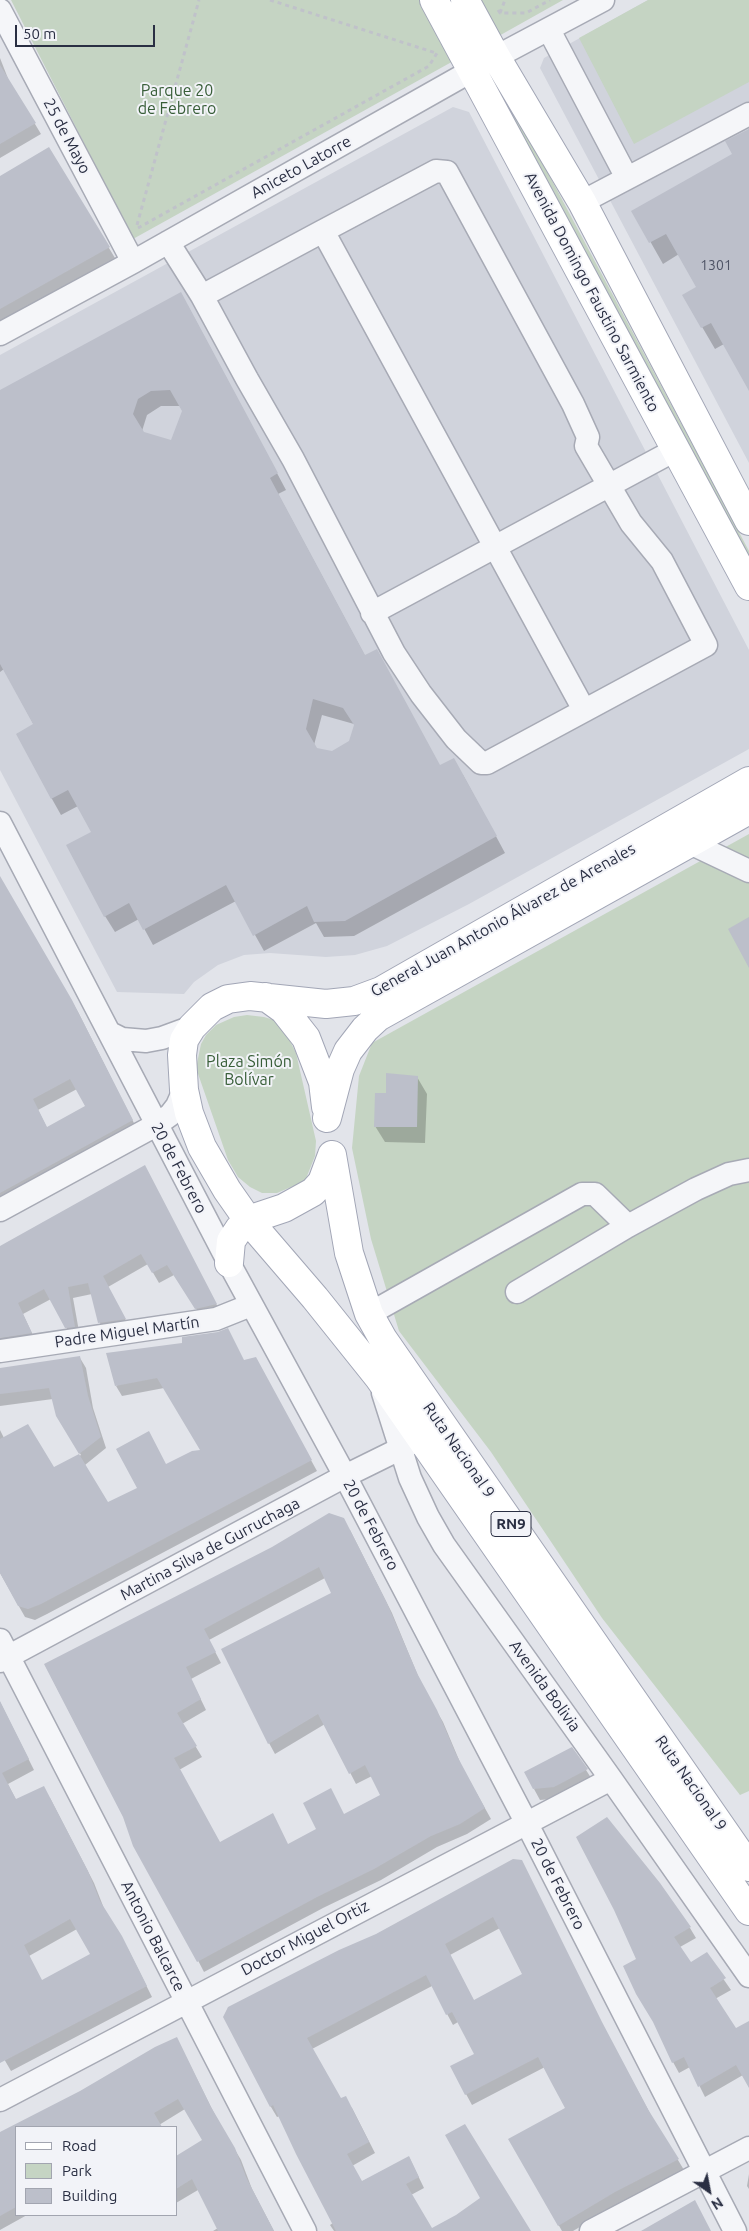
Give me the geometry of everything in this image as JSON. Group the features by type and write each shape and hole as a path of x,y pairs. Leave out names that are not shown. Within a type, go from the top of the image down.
{"main road":[{"name":"Avenida Domingo Faustino Sarmiento","path":"434,0 749,586"},
{"name":"Avenida Domingo Faustino Sarmiento","path":"465,0 496,57 582,202 749,521"},
{"name":"General Juan Antonio Álvarez de Arenales","path":"256,1229 227,1190 202,1147 189,1112 184,1090 182,1055 184,1040 192,1027 212,1007 228,999 250,996 326,1004 354,1001 381,990 749,782"},
{"name":"General Juan Antonio Álvarez de Arenales","path":"328,1118 340,1069 348,1051 365,1029 378,1017 749,810"},
{"name":"Ruta Nacional 9","path":"266,997 284,1010 306,1038 323,1082 332,1155 349,1253 369,1314 383,1339 438,1420 749,1867"},
{"path":"229,1263 231,1241 239,1229 256,1229 284,1208 313,1192 322,1182 332,1155"},
{"name":"Ruta Nacional 9","path":"256,1229 315,1298 379,1378 411,1444 749,1912"}],"street":[{"name":"Aniceto Latorre","path":"0,334 133,262 472,70 603,0"},
{"name":"25 de Mayo","path":"0,10 133,262"},
{"path":"549,30 627,178"},
{"path":"582,202 749,114"},
{"path":"168,242 202,296 293,458 394,653 421,694 456,739 481,763 487,763 706,645 662,561 631,523 586,446 588,436 573,404 447,172 436,171 202,296"},
{"path":"323,231 584,710"},
{"path":"372,613 677,449"},
{"name":"20 de Febrero","path":"0,823 156,1125 251,1305 345,1476 526,1822 735,2231"},
{"path":"690,843 749,870"},
{"name":"General Juan Antonio Álvarez de Arenales","path":"110,1033 122,1039 146,1042 192,1027"},
{"path":"0,1210 170,1116 184,1090"},
{"path":"517,1292 628,1226 721,1178 749,1170"},
{"path":"369,1314 582,1194 595,1194 628,1226"},
{"name":"Padre Miguel Martín","path":"0,1351 216,1319 251,1305"},
{"name":"Martina Silva de Gurruchaga","path":"3,1653 345,1476 411,1444"},
{"name":"Avenida Bolivia","path":"411,1444 417,1495 444,1545 611,1778 749,1976"},
{"name":"Antonio Balcarce","path":"3,1653 306,2231"},
{"name":"Doctor Miguel Ortiz","path":"0,2100 611,1778"},
{"path":"591,2231 749,2148"}],"path":[{"path":"136,228 199,0"},
{"path":"270,0 438,54"},
{"path":"500,13 504,0"},
{"path":"500,13 526,13 550,0"},
{"path":"496,7 500,13"},
{"path":"434,46 438,54"},
{"path":"136,228 429,66 438,54"},
{"path":"132,220 136,228"}],"shaded area":[{"path":"648,0 749,0 749,463 540,68 544,58"},
{"path":"453,107 469,112 749,650 749,749 469,904 387,946 355,955 326,957 270,953 244,955 218,965 194,982 184,994 117,992 0,770 0,355"}],"green space":[{"name":"Parque 20 de Febrero","path":"11,0 424,0 457,59 133,239"},
{"path":"477,0 563,0 497,37"},
{"path":"648,0 749,0 749,82 634,144 579,38"},
{"path":"499,81 749,551 749,568 493,85"},
{"path":"749,834 749,1791 740,1795 602,1618 491,1452 399,1331 371,1239 352,1148 359,1076 372,1043"},
{"name":"Plaza Simón Bolívar","path":"247,1015 274,1020 286,1033 296,1053 316,1141 315,1156 305,1181 277,1193 262,1193 250,1187 238,1177 228,1160 196,1068 201,1044 206,1035 216,1025 234,1017"}],"building":[{"path":"0,65 36,123 0,144"},
{"path":"749,129 749,391 711,323 701,328 682,295 696,287 666,234 649,243 631,211 732,154 725,141"},
{"path":"49,147 110,247 0,309 0,176"},
{"path":"181,292 278,473 270,478 365,655 377,649 440,765 454,758 497,836 345,921 314,922 307,906 253,936 226,885 143,930 129,903 104,917 66,845 91,832 68,790 51,799 16,734 33,724 0,664 0,390","holes":["170,390 182,411 171,440 144,432 133,414 138,399 151,391","313,699 343,708 354,725 349,741 332,751 317,748 306,729"]},
{"path":"0,876 72,1000 133,1120 0,1193","holes":["70,1079 85,1106 47,1127 33,1099"]},
{"path":"749,917 749,968 728,929"},
{"path":"386,1073 418,1076 417,1127 374,1127 375,1093 386,1093"},
{"path":"145,1165 217,1304 195,1309 167,1265 152,1273 141,1254 103,1276 126,1319 98,1323 88,1283 68,1287 75,1327 65,1328 44,1289 18,1303 32,1333 0,1338 0,1246"},
{"path":"228,1328 244,1360 256,1357 312,1460 41,1604 28,1609 18,1606 0,1573 0,1439 28,1424 54,1467 79,1454 108,1502 137,1488 116,1449 149,1431 166,1464 192,1451 200,1450 157,1378 115,1386 106,1353 182,1343 182,1337 218,1332"},
{"path":"80,1356 88,1396 101,1437 79,1454 56,1416 49,1388 0,1394 0,1368"},
{"path":"329,1513 344,1518 386,1601 418,1675 437,1710 456,1754 485,1808 460,1824 431,1836 374,1869 317,1897 197,1962 133,1846 123,1817 44,1664 272,1547","holes":["319,1567 331,1593 221,1649 268,1744 318,1714 349,1774 365,1765 380,1795 344,1814 331,1788 303,1803 316,1829 288,1844 273,1813 220,1842 174,1758 197,1746 177,1713 201,1699 186,1667 216,1652 204,1629"]},
{"path":"0,1701 29,1759 2,1773 16,1799 44,1786 88,1871 100,1901 122,1936 147,1986 0,2063","holes":["70,1919 90,1954 42,1980 24,1945"]},
{"path":"572,1747 588,1769 554,1787 533,1789 524,1772"},
{"path":"607,1817 660,1883 691,1927 674,1937 691,1962 707,1952 726,1978 710,1988 736,2028 749,2021 749,2088 736,2065 698,2087 684,2057 672,2063 653,2022 636,1994 623,1966 636,1959 614,1910 576,1837"},
{"path":"513,1859 522,1860 602,2022 649,2111 679,2159 615,2192 558,2226 508,2139 565,2108 538,2057 465,2095 450,2066 474,2054 452,2012 446,2015 426,1975 307,2038 341,2098 346,2096 369,2142 347,2154 362,2181 409,2156 419,2177 406,2184 432,2228 456,2215 480,2198 445,2135 465,2124 531,2231 336,2231 273,2105 270,2107 223,2017 228,2007 339,1950 376,1934","holes":["493,1917 522,1974 474,2000 445,1944"]},
{"path":"177,2037 211,2107 235,2148 246,2177 274,2231 218,2231 192,2179 178,2188 178,2155 202,2140 178,2099 154,2113 161,2126 15,2126 15,2208 0,2216 0,2132 80,2091 155,2047"},
{"path":"695,2200 711,2231 641,2231"}]}
